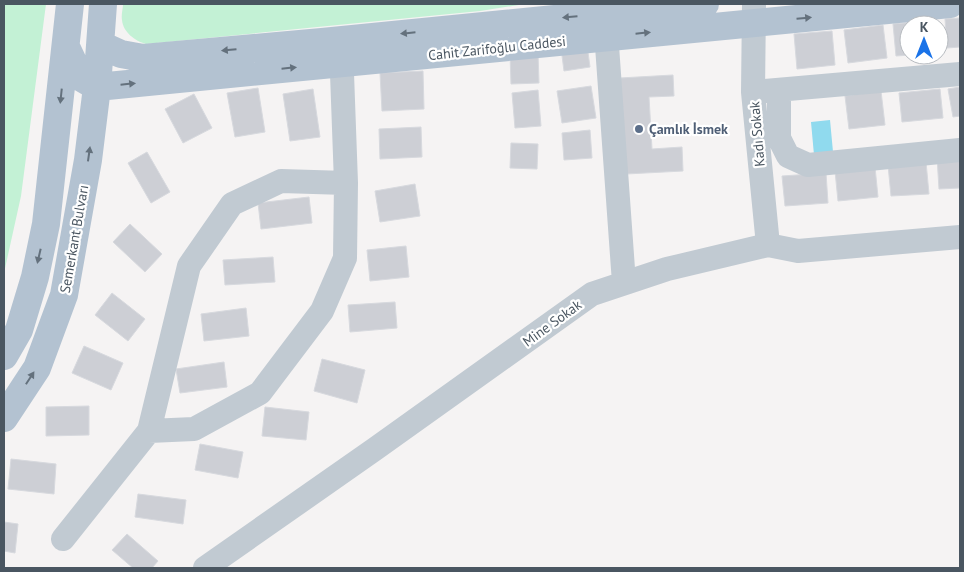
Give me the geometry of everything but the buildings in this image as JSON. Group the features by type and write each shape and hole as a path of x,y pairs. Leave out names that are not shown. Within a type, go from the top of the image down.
{"main road":[{"path":"4,356 19,330 35,277 46,224 70,4"},
{"name":"Semerkant Bulvarı","path":"4,418 37,368 64,296 88,160 97,87 104,4"},
{"name":"Cahit Zarifoğlu Caddesi","path":"606,25 705,4"},
{"name":"Cahit Zarifoğlu Caddesi","path":"97,87 341,51 606,25 755,13 950,4"},
{"name":"Cahit Zarifoğlu Caddesi","path":"101,45 121,54 143,58 341,51"},
{"path":"66,47 80,77 97,87"}],"street":[{"name":"Kadı Sokak","path":"755,13 753,92 768,246"},
{"path":"606,25 624,283"},
{"path":"149,430 194,429 260,393 322,310 345,258 346,183 341,51"},
{"path":"753,92 960,74"},
{"path":"779,90 779,138 788,156 808,165 960,150"},
{"path":"63,539 149,430 189,266 232,204 281,181 346,183"},
{"name":"Mine Sokak","path":"204,568 592,294 667,270 768,246 798,251 960,237"}],"green space":[{"path":"4,4 46,4 21,196 4,273"},
{"path":"123,4 525,4 480,11 146,44 138,41 127,32 122,18"}],"water":[{"path":"830,120 833,152 814,155 811,122"}],"place":[{"name":"Çamlık İsmek","path":"639,129"}]}
